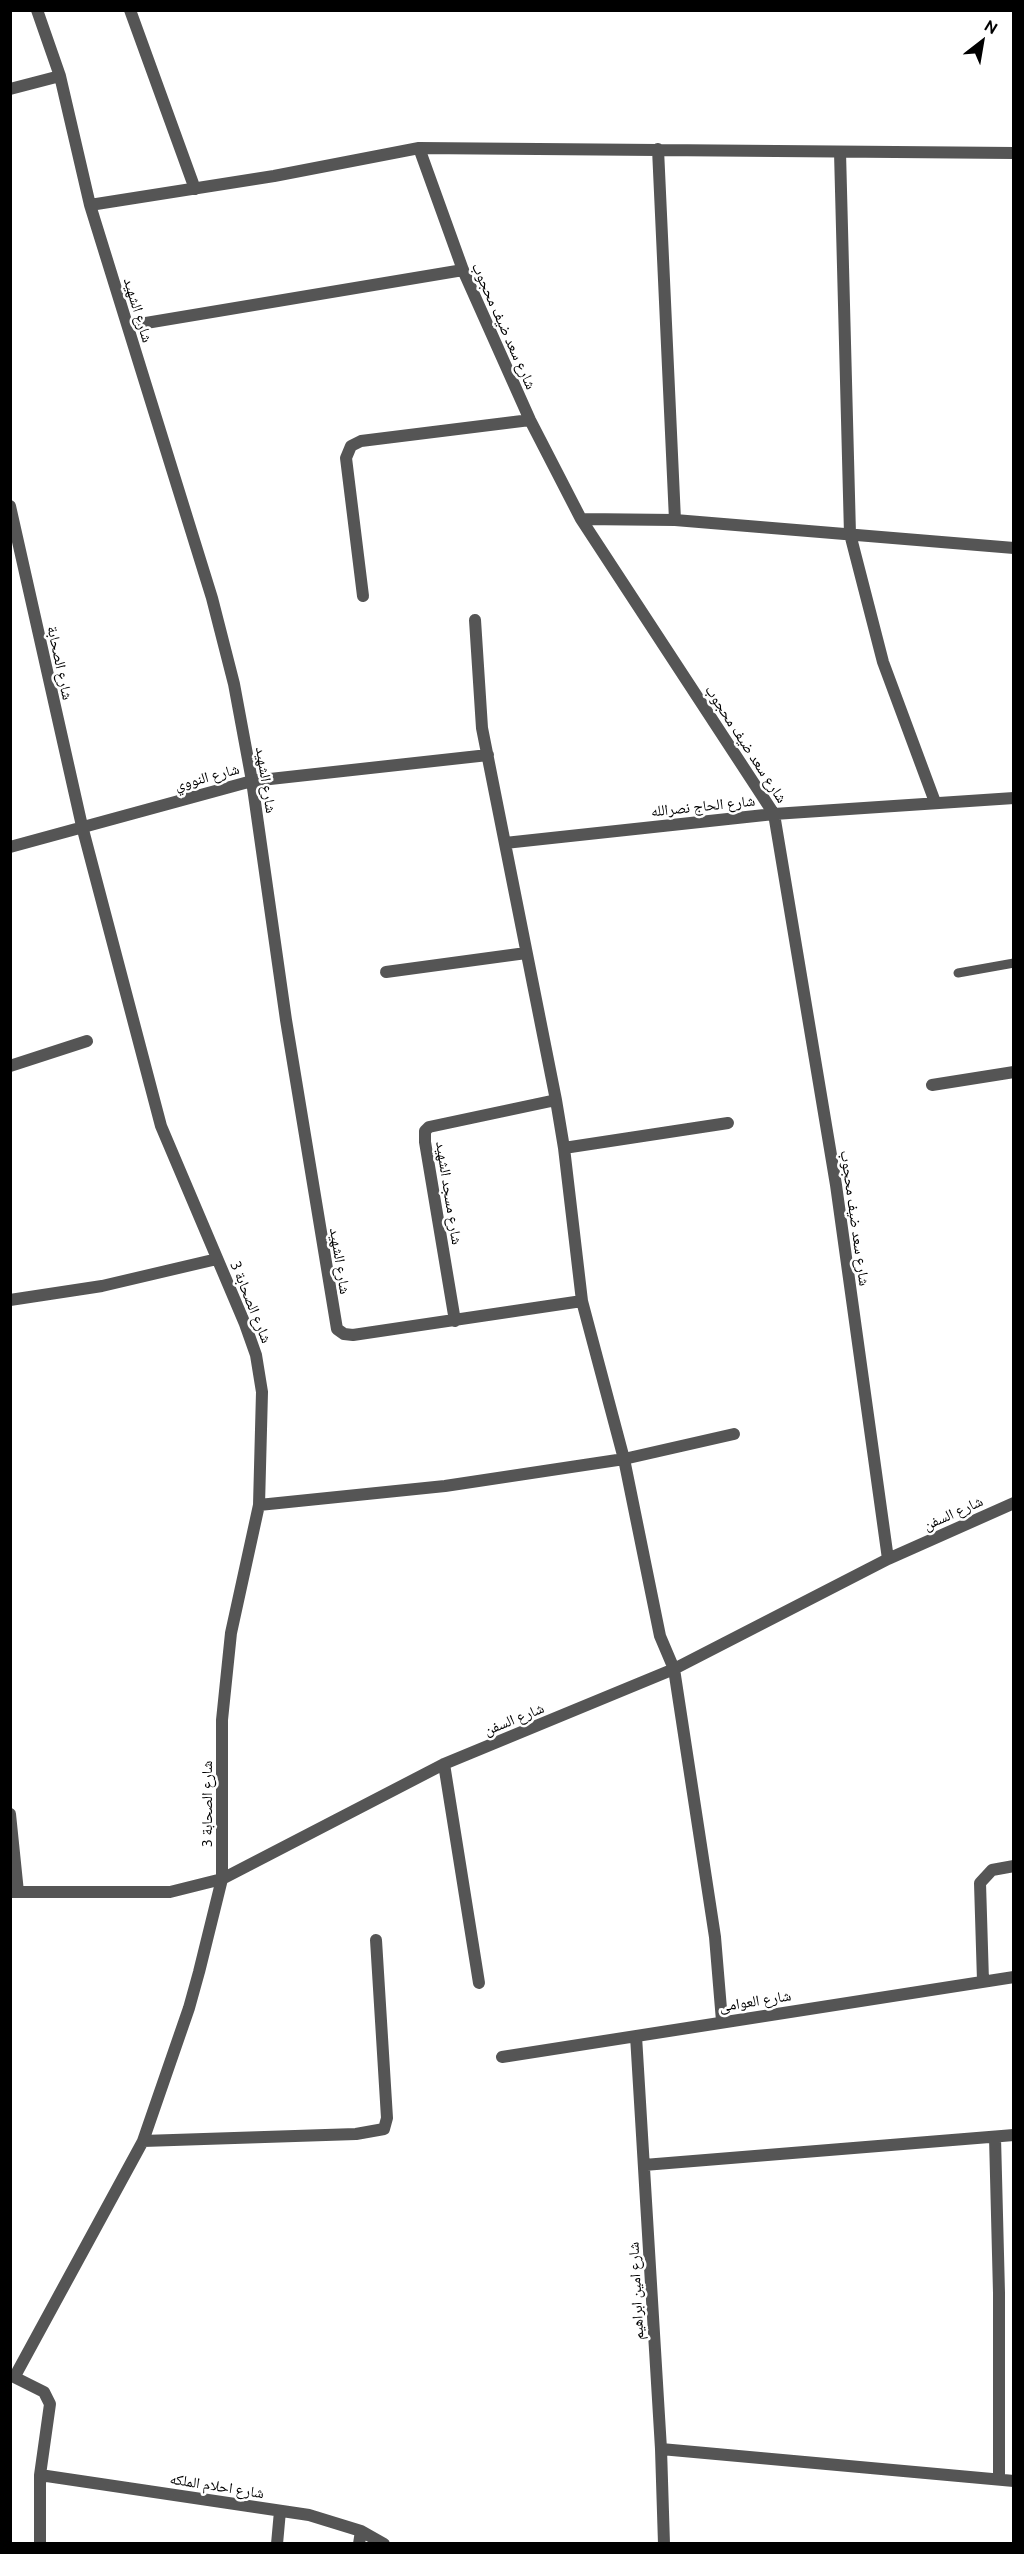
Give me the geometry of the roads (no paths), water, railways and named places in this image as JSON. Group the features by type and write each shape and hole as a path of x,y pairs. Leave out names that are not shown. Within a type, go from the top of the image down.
{"street":[{"name":"شارع الشهيد","path":"37,10 60,76 90,205 212,598 234,684 252,781 286,1020 337,1329 344,1334 353,1335 582,1301"},
{"path":"130,10 195,189"},
{"path":"10,89 60,76"},
{"path":"90,205 274,176 419,148 1014,153"},
{"name":"شارع سعد ضيف محجوب","path":"419,148 463,270 530,420 581,519 774,814 836,1185 888,1559"},
{"path":"658,149 675,520"},
{"path":"840,152 850,534 883,662 935,802"},
{"path":"128,326 463,270"},
{"path":"363,596 346,458 351,446 361,441 530,420"},
{"name":"شارع الصحابة","path":"10,506 82,826"},
{"path":"581,519 675,520 1014,548"},
{"path":"475,620 482,728 556,1100 582,1301 624,1459 660,1636 674,1669 708,1881 722,2021"},
{"name":"شارع النووي","path":"10,847 252,781 488,755"},
{"name":"شارع الحاج نصرالله","path":"505,843 774,814 1014,798"},
{"name":"شارع الصحابة 3","path":"13,2375 144,2141 189,2008 222,1879 222,1720 226,1679 231,1634 259,1505 262,1392 256,1355 161,1126 82,826"},
{"path":"386,972 526,953"},
{"path":"10,1066 87,1041"},
{"path":"932,1085 1014,1072"},
{"name":"شارع مسجد الشهيد","path":"456,1321 425,1131 429,1127 556,1100"},
{"path":"564,1148 728,1123"},
{"path":"10,1300 93,1288 217,1259"},
{"path":"259,1505 445,1486 624,1459 734,1434"},
{"name":"شارع السفن","path":"14,1892 170,1892 222,1879 444,1764 674,1669 888,1559 1014,1503"},
{"path":"444,1764 479,1983"},
{"path":"10,1814 14,1892"},
{"path":"983,1981 980,1883 992,1870 1014,1866"},
{"path":"144,2141 356,2134 384,2129 387,2118 376,1940"},
{"name":"شارع العوامى","path":"502,2057 1014,1977"},
{"name":"شارع امين ابراهيم","path":"636,2036 661,2449 664,2544"},
{"path":"644,2165 1014,2135"},
{"path":"995,2137 999,2293 999,2479"},
{"path":"13,2375 44,2392 50,2404 40,2475 40,2544"},
{"path":"661,2449 1014,2481"},
{"name":"شارع احلام الملكه","path":"40,2475 309,2515 360,2537 384,2544"},
{"path":"278,2544 280,2511"}],"lane":[{"path":"958,973 1014,963"}]}
